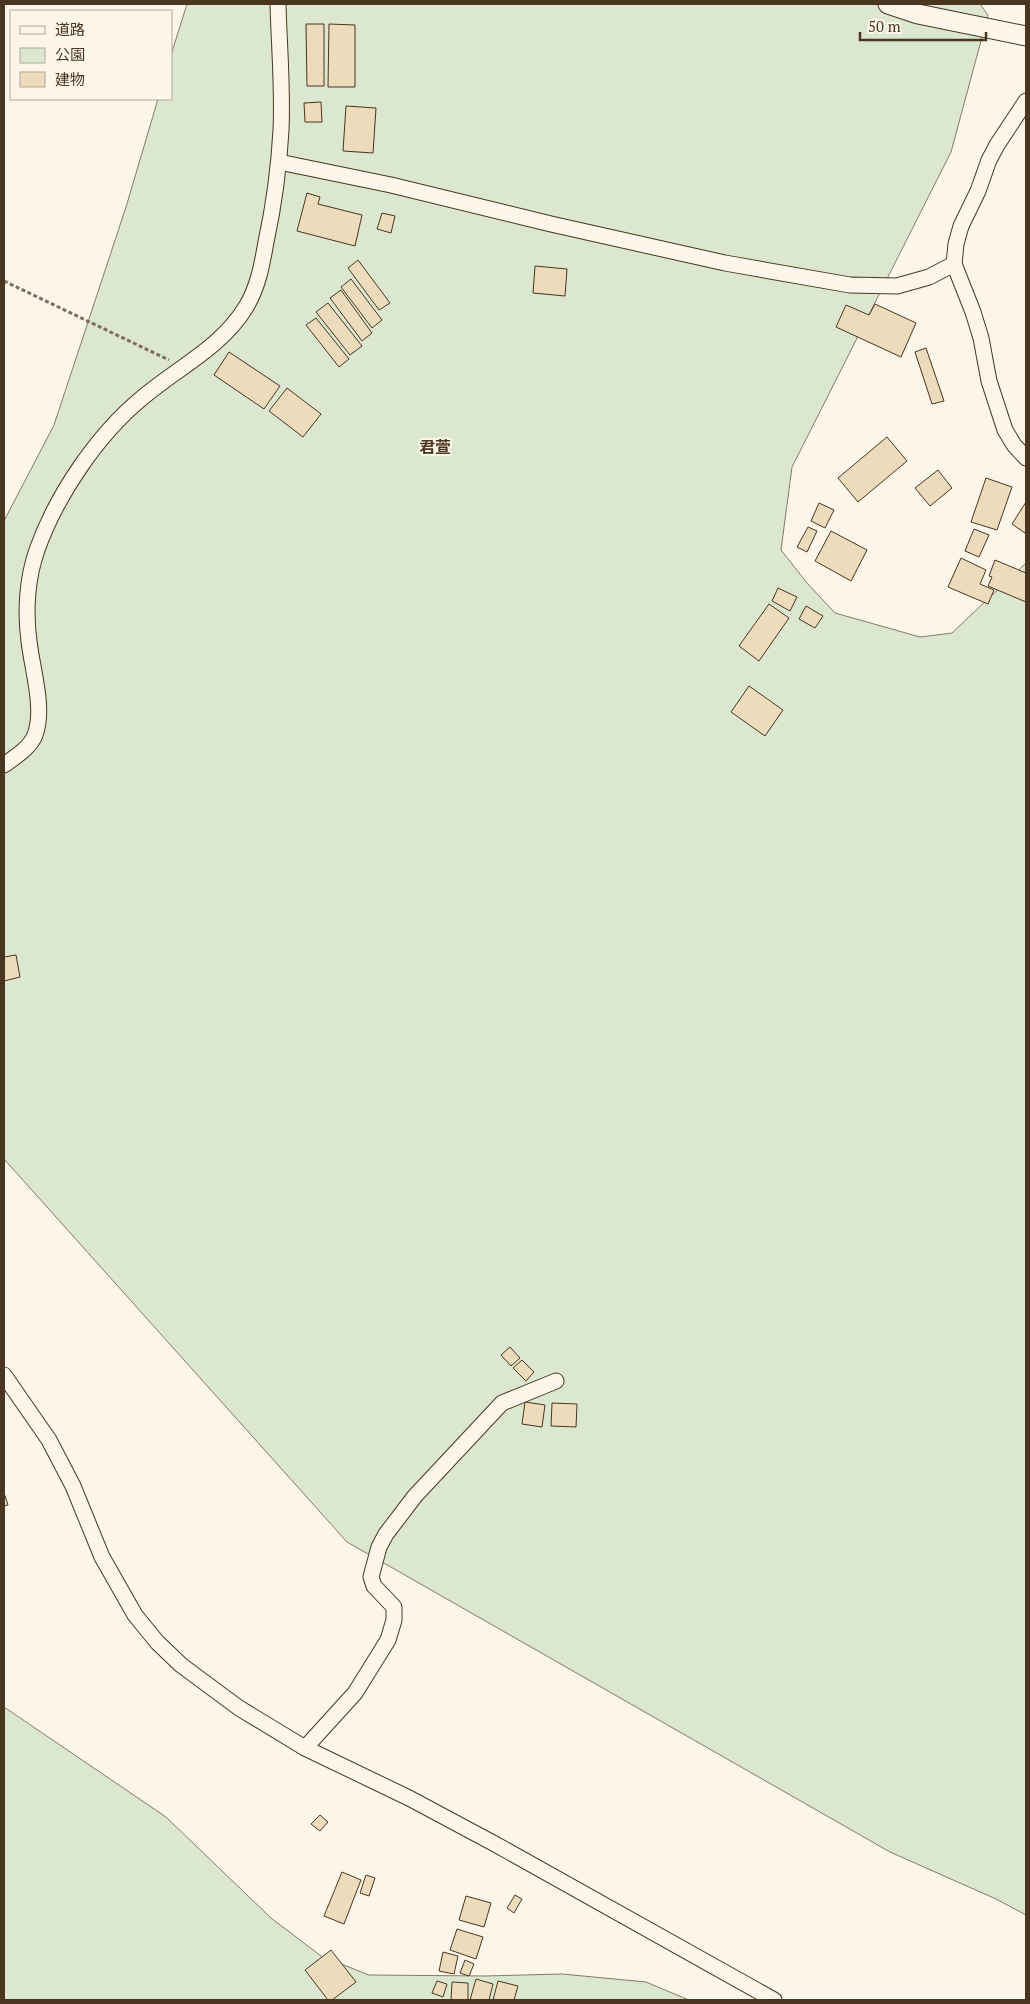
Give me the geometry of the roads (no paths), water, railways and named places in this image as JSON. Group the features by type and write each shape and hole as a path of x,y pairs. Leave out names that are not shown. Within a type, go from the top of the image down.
{"street":[{"path":"4,764 24,749 34,737 37,724 38,695 28,638 28,612 32,569 43,533 71,482 106,434 142,398 216,343 245,309 258,284 273,211 279,162 281,128 278,4"},
{"path":"888,4 918,14 1026,36"},
{"path":"1026,101 989,160 978,191 962,226 956,244 954,264 981,338 990,381 1005,430 1014,445 1026,458"},
{"path":"279,162 391,185 551,224 725,262 850,285 897,286 929,277 954,264"},
{"path":"4,1375 49,1440 73,1486 102,1557 135,1615 156,1642 181,1665 239,1708 305,1748 410,1798 774,2000"},
{"path":"305,1748 355,1693 388,1640 394,1620 394,1607 374,1586 371,1577 379,1547 386,1534 415,1496 502,1403 556,1380"}],"district":[{"name":"君萱","path":"435,447"}]}
